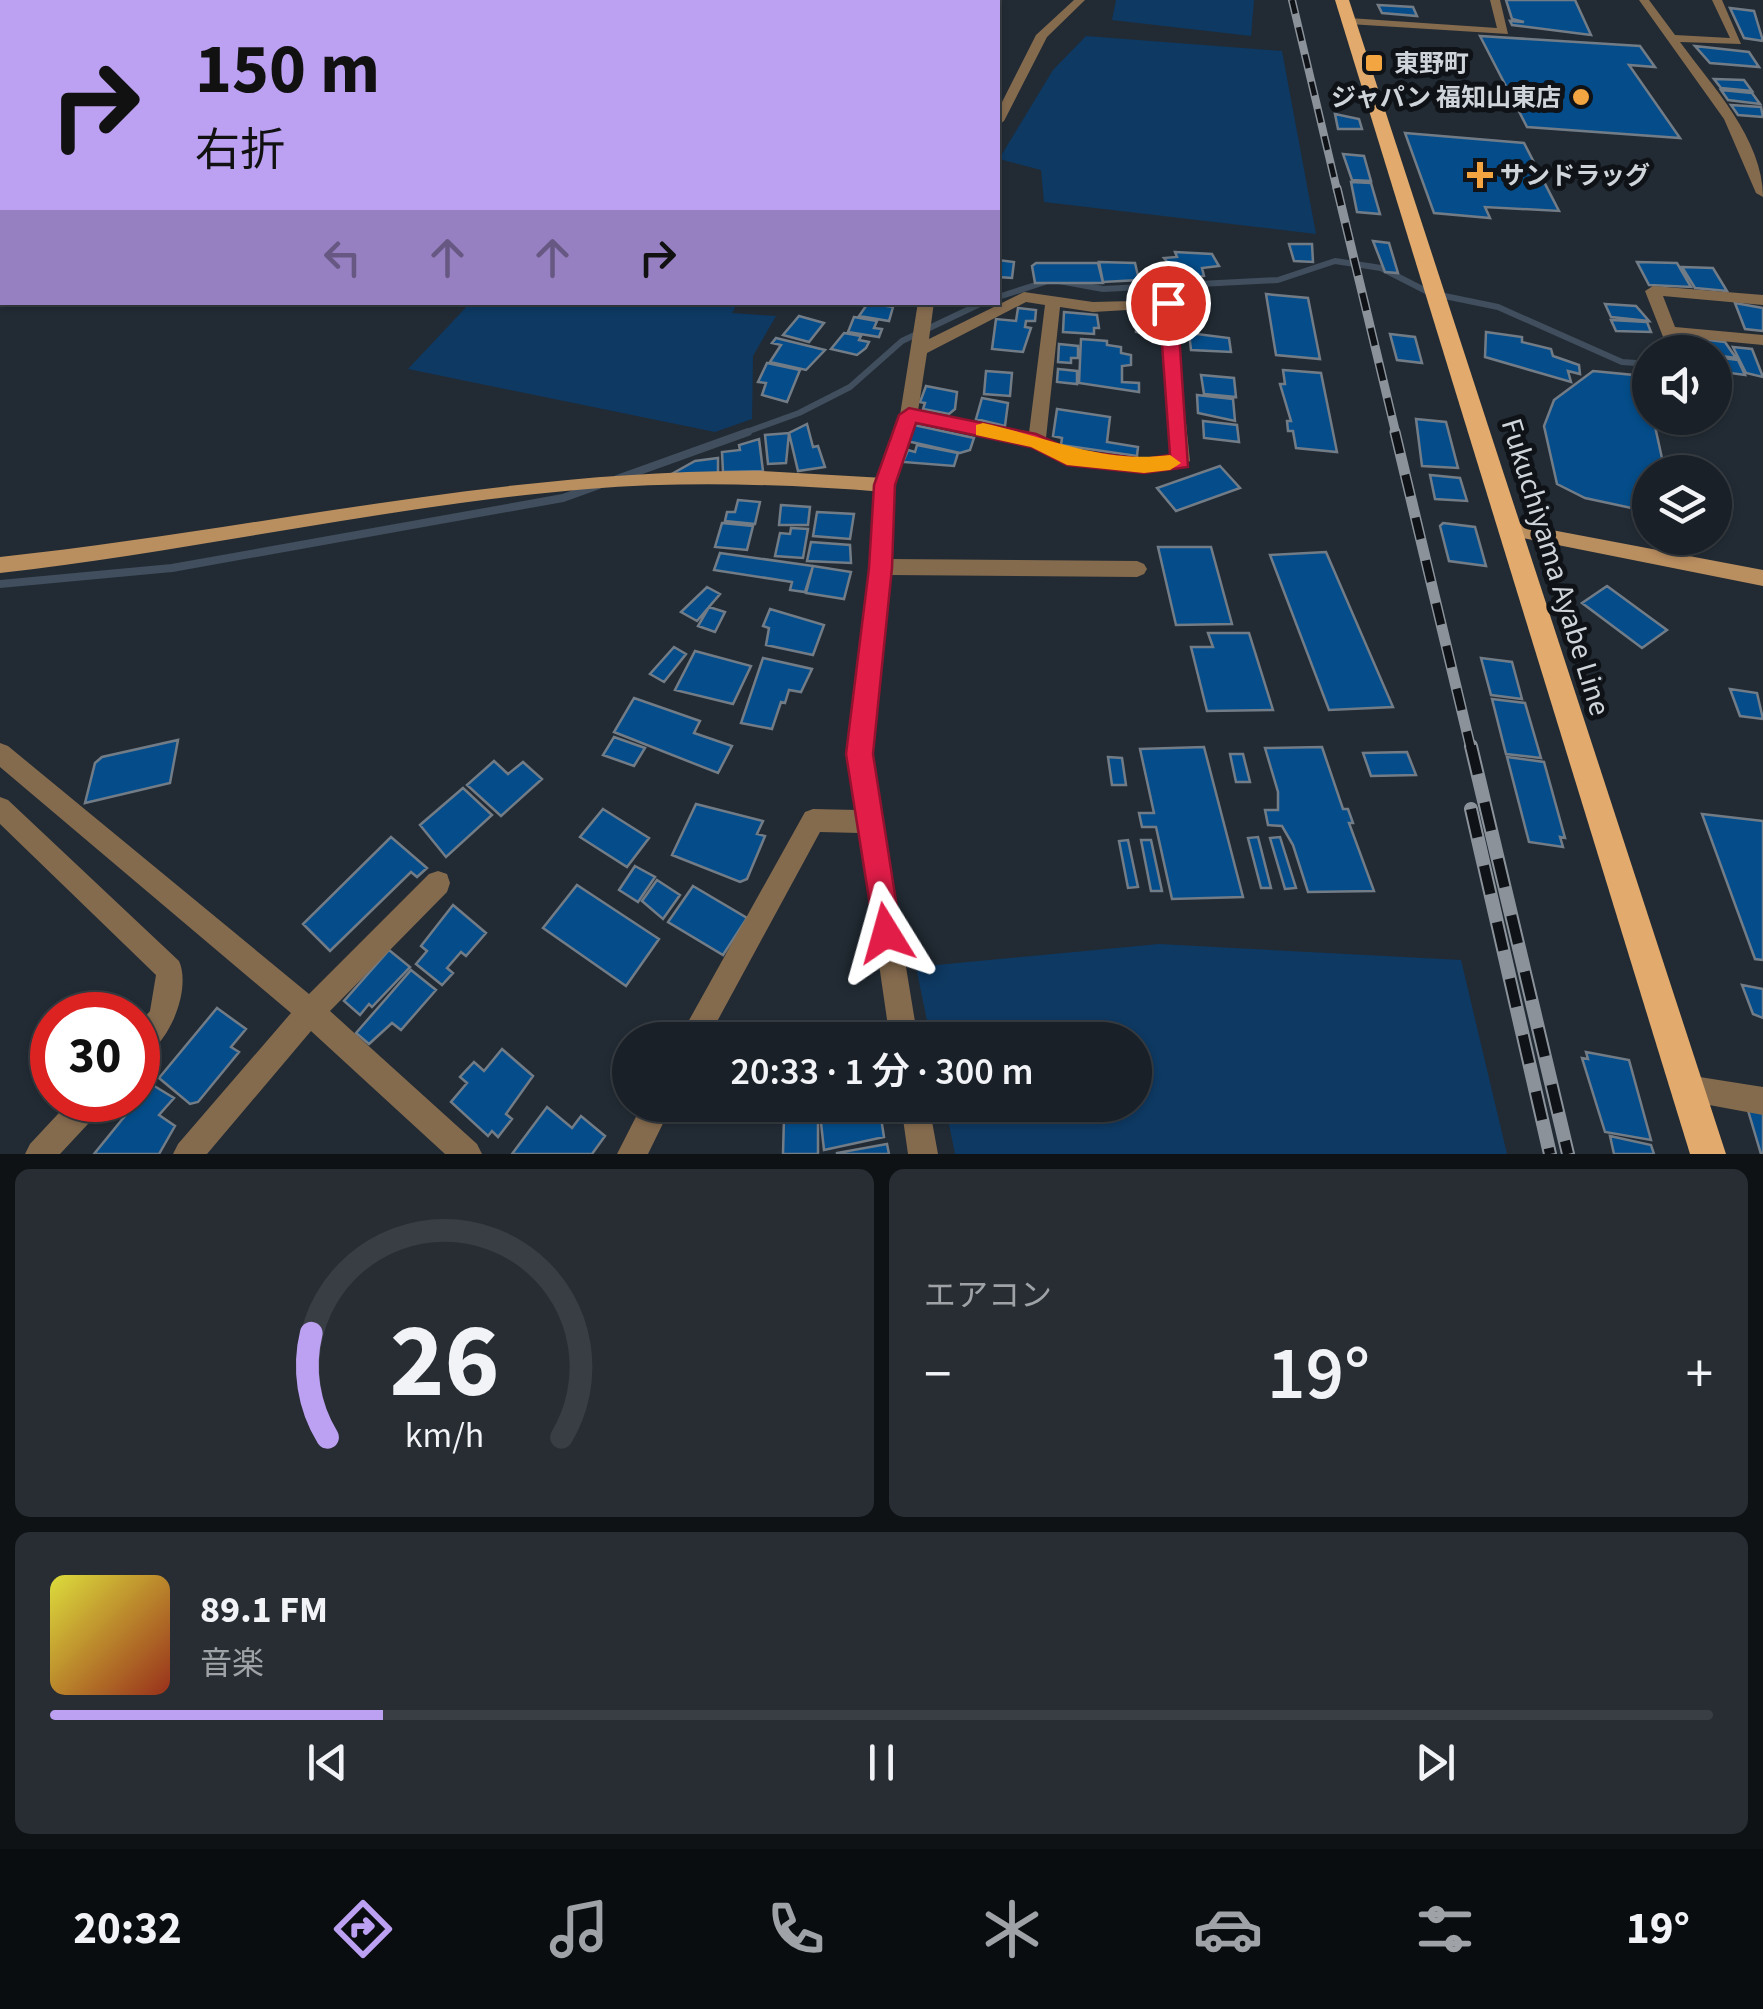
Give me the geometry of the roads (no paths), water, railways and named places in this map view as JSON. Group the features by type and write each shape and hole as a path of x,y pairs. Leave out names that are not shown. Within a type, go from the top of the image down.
{"main road":[{"name":"Fukuchiyama Ayabe Line","path":"1346,11 1708,1154"}],"street":[{"path":"1000,117 1042,35 1080,0"},
{"path":"1346,11 1504,32 1495,0"},
{"path":"1644,0 1730,119 1763,193"},
{"path":"1672,38 1737,42 1717,0"},
{"path":"1670,335 1653,291 1763,300"},
{"path":"909,415 1036,442 1067,457 1144,466 1181,462 1168,303 1093,307 1024,297 920,345"},
{"path":"1036,442 1054,299"},
{"path":"901,1022 860,754 880,568 884,485 909,415 922,306"},
{"path":"1668,330 1763,340"},
{"path":"0,565 124,554 550,486 652,480 884,485"},
{"path":"1510,529 1763,578"},
{"path":"880,568 1137,570"},
{"path":"0,752 310,1012 467,1154"},
{"path":"0,808 170,970 160,1019"},
{"path":"702,1022 814,820 870,822"},
{"path":"188,1154 310,1012 438,883"},
{"path":"1687,1089 1763,1102"},
{"path":"40,1154 70,1122"},
{"path":"632,1154 649,1122"},
{"path":"918,1122 924,1154"}],"waterway":[{"path":"1059,281 1103,289 1278,280 1335,261 1381,268 1430,293 1498,307 1622,362 1632,363"},
{"path":"1000,296 1045,282"},
{"path":"741,434 799,413 850,387 902,341 978,305"},
{"path":"617,479 748,432"},
{"path":"0,584 172,568 563,498 599,485"}],"railway":[{"path":"1292,0 1337,190"},
{"path":"1337,188 1396,434"},
{"path":"1395,432 1471,749"},
{"path":"1471,746 1568,1154"},
{"path":"1471,809 1550,1154"}],"place":[{"name":"東野町","path":"1374,63"},
{"name":"ジャパン 福知山東店","path":"1581,97"},
{"name":"サンドラッグ","path":"1480,175"}]}
